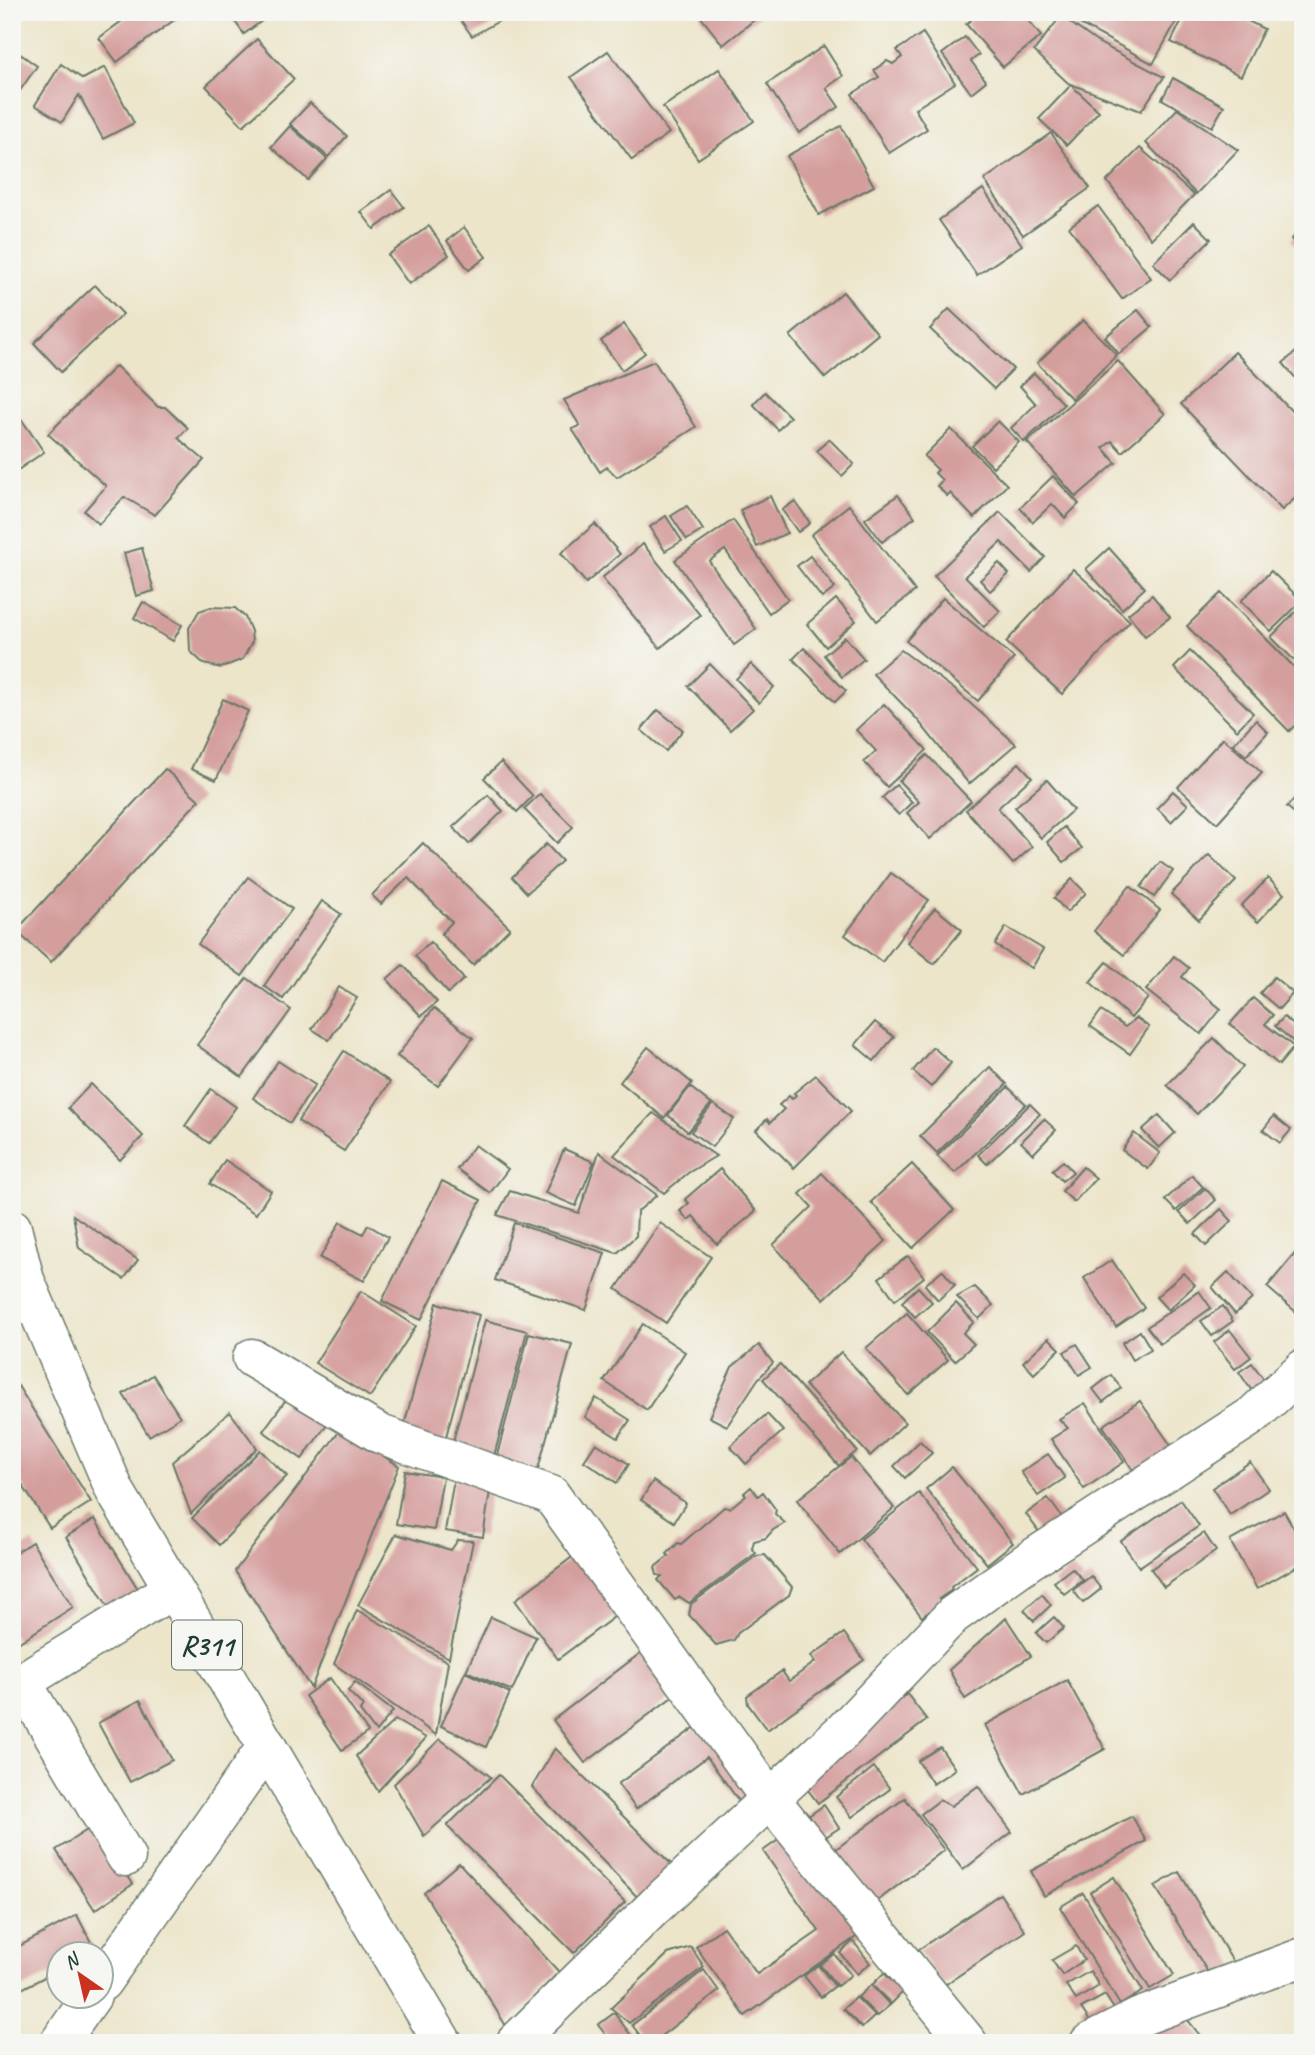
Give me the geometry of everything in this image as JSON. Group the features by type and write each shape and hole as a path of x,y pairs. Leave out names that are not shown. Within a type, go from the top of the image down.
{"street":[{"name":"R311","path":"12,1228 25,1280 115,1491 443,2043"},
{"path":"253,1358 380,1434 551,1494 770,1799 968,2043"},
{"path":"514,2043 843,1731 954,1615 1027,1562 1252,1416 1303,1369"},
{"path":"126,1857 17,1685 173,1589"},
{"path":"116,1962 267,1746"},
{"path":"1089,2043 1140,2017 1303,1957"},
{"path":"59,2043 82,2010"}],"building":[{"path":"134,12 185,12 117,62 99,38"},
{"path":"228,12 274,12 244,34"},
{"path":"455,12 515,12 472,36"},
{"path":"705,12 764,12 723,45 700,16"},
{"path":"980,12 1021,12 1041,36 1003,67 966,24"},
{"path":"1058,12 1163,12 1177,20 1153,64"},
{"path":"1186,12 1230,12 1264,29 1241,76 1171,42"},
{"path":"1061,16 1097,42 1164,77 1141,111 1068,83 1034,51"},
{"path":"923,33 955,83 915,109 927,129 889,153 852,94 879,77 874,70 887,61 893,64 902,57 897,50"},
{"path":"965,37 979,55 971,61 986,81 971,93 942,54"},
{"path":"257,39 294,79 243,126 206,86"},
{"path":"824,46 843,76 826,88 839,107 799,133 767,84"},
{"path":"12,48 37,66 12,102"},
{"path":"608,51 669,133 632,160 571,77"},
{"path":"61,64 83,79 105,67 134,123 103,139 79,95 62,122 35,105"},
{"path":"719,69 754,121 698,159 663,107"},
{"path":"1173,78 1224,106 1212,127 1162,99"},
{"path":"1071,85 1099,111 1067,145 1039,119"},
{"path":"310,103 347,136 328,157 290,124"},
{"path":"1177,109 1238,150 1196,194 1146,143"},
{"path":"290,126 327,159 308,180 271,147"},
{"path":"841,126 874,186 819,215 787,156"},
{"path":"1051,133 1090,188 1023,235 984,180"},
{"path":"1140,148 1194,195 1151,239 1107,181"},
{"path":"983,189 1022,245 977,275 939,220"},
{"path":"391,190 404,207 374,229 361,212"},
{"path":"1098,206 1151,278 1122,299 1069,227"},
{"path":"1194,222 1211,239 1170,280 1153,263"},
{"path":"429,226 449,255 409,284 388,255"},
{"path":"464,227 486,257 469,270 447,241"},
{"path":"1303,230 1303,256 1291,239"},
{"path":"95,285 123,314 61,372 34,343"},
{"path":"843,292 878,334 825,378 790,336"},
{"path":"949,309 1013,369 994,389 930,329"},
{"path":"1138,310 1152,327 1119,354 1105,337"},
{"path":"1083,320 1117,355 1072,399 1037,363"},
{"path":"624,324 645,353 622,370 601,341"},
{"path":"1303,346 1303,387 1283,363"},
{"path":"1235,352 1303,423 1303,491 1282,510 1181,404"},
{"path":"654,361 696,427 617,477 607,467 600,472 572,429 580,426 564,400"},
{"path":"1118,361 1165,414 1122,452 1112,441 1103,448 1116,463 1076,497 1027,442"},
{"path":"116,366 158,407 165,407 188,428 178,438 204,460 155,515 124,497 99,524 84,511 106,486 48,434"},
{"path":"1034,373 1064,404 1024,442 1011,428 1036,404 1020,386"},
{"path":"765,392 790,417 778,430 753,404"},
{"path":"22,420 44,452 12,474 12,426"},
{"path":"998,421 1019,442 993,467 972,446"},
{"path":"951,429 1007,485 974,518 950,493 947,496 937,486 942,480 935,473 938,470 924,456"},
{"path":"829,439 854,464 842,476 817,451"},
{"path":"1053,476 1079,504 1065,518 1052,504 1033,522 1020,508"},
{"path":"898,495 915,517 882,542 865,519"},
{"path":"770,496 787,533 757,547 740,510"},
{"path":"795,501 810,523 798,532 782,510"},
{"path":"849,505 915,591 877,621 811,535"},
{"path":"687,506 703,530 687,540 671,516"},
{"path":"1000,512 1045,557 1031,572 1001,542 965,576 1000,611 984,627 934,576"},
{"path":"666,516 682,541 665,551 650,527"},
{"path":"733,520 788,599 769,613 725,550 709,561 756,629 734,645 675,560"},
{"path":"595,524 620,554 586,583 561,553"},
{"path":"643,544 700,615 660,648 602,578"},
{"path":"142,548 154,591 136,596 124,553"},
{"path":"1109,548 1145,588 1122,609 1086,569"},
{"path":"810,556 835,588 822,598 797,566"},
{"path":"999,563 1009,574 990,591 980,580"},
{"path":"1073,569 1130,621 1062,694 1006,642"},
{"path":"1271,571 1302,601 1271,631 1241,601"},
{"path":"1221,593 1303,676 1303,718 1289,731 1187,626"},
{"path":"1152,595 1170,617 1145,636 1128,614"},
{"path":"943,598 1014,658 978,701 906,641"},
{"path":"836,599 856,621 826,647 807,624"},
{"path":"143,602 182,625 173,641 134,618"},
{"path":"1303,604 1303,651 1294,660 1271,637"},
{"path":"211,607 235,608 245,617 251,631 252,642 243,659 221,668 204,664 190,651 189,628 199,611"},
{"path":"845,637 864,659 842,677 824,655"},
{"path":"804,648 846,691 835,702 793,659"},
{"path":"901,650 954,689 1016,744 969,784 916,718 873,674"},
{"path":"1190,651 1253,713 1237,730 1174,668"},
{"path":"710,664 753,709 730,730 688,686"},
{"path":"751,664 774,687 759,703 736,679"},
{"path":"223,699 248,711 216,780 191,769"},
{"path":"884,704 927,750 887,787 864,762 876,751 856,730"},
{"path":"658,710 683,730 666,751 641,730"},
{"path":"1256,720 1268,732 1246,756 1233,744"},
{"path":"1223,738 1262,773 1217,823 1178,787"},
{"path":"927,755 971,801 930,839 907,813 919,802 899,781"},
{"path":"501,762 533,796 517,812 484,778"},
{"path":"1019,763 1032,777 998,808 1032,847 1013,864 966,810"},
{"path":"165,769 199,800 51,962 16,931"},
{"path":"1047,780 1073,810 1041,838 1015,807"},
{"path":"896,785 912,802 899,815 882,798"},
{"path":"1303,789 1303,820 1287,807"},
{"path":"1173,791 1188,805 1171,822 1157,808"},
{"path":"540,794 573,827 557,843 524,809"},
{"path":"488,795 503,811 469,844 453,827"},
{"path":"1064,827 1082,848 1064,862 1047,842"},
{"path":"423,843 510,928 473,965 441,934 452,922 408,878 381,904 372,895"},
{"path":"546,844 562,861 527,893 512,877"},
{"path":"1209,855 1236,881 1199,920 1171,894"},
{"path":"1160,862 1173,871 1154,897 1141,887"},
{"path":"891,873 929,900 882,962 845,935"},
{"path":"248,877 292,909 242,976 198,944"},
{"path":"1268,878 1284,894 1258,922 1241,906"},
{"path":"1072,879 1086,893 1067,912 1054,898"},
{"path":"1130,886 1160,910 1124,955 1094,931"},
{"path":"322,901 341,914 283,999 264,986"},
{"path":"935,908 962,930 934,964 907,942"},
{"path":"1006,927 1043,949 1032,968 995,945"},
{"path":"430,942 464,979 448,993 415,956"},
{"path":"1174,956 1189,968 1182,977 1221,1009 1201,1034 1146,990"},
{"path":"1107,962 1148,998 1131,1018 1090,982"},
{"path":"403,965 437,1002 421,1016 387,979"},
{"path":"1274,977 1293,993 1279,1009 1260,993"},
{"path":"247,978 291,1010 242,1077 197,1045"},
{"path":"339,987 357,998 329,1040 312,1029"},
{"path":"1253,998 1273,1015 1265,1024 1294,1047 1279,1065 1230,1024"},
{"path":"434,1008 473,1038 438,1086 397,1056"},
{"path":"1101,1011 1125,1027 1136,1018 1149,1027 1130,1054 1090,1026"},
{"path":"1284,1017 1303,1033 1303,1039 1297,1045 1275,1026"},
{"path":"875,1022 894,1037 874,1061 855,1045"},
{"path":"1214,1038 1243,1067 1197,1114 1167,1085"},
{"path":"648,1047 692,1083 664,1118 620,1082"},
{"path":"933,1047 951,1063 931,1087 913,1071"},
{"path":"344,1051 390,1082 344,1151 298,1121"},
{"path":"278,1061 315,1085 290,1123 253,1098"},
{"path":"990,1067 1007,1084 937,1153 920,1136"},
{"path":"816,1075 851,1111 794,1168 756,1130 767,1119 770,1123 784,1109 779,1105 789,1096 792,1099 796,1095 794,1093"},
{"path":"91,1084 143,1136 120,1160 68,1108"},
{"path":"690,1087 711,1104 688,1132 668,1115"},
{"path":"1008,1087 1026,1104 955,1173 937,1156"},
{"path":"211,1089 236,1107 209,1143 185,1126"},
{"path":"713,1104 734,1119 712,1147 691,1132"},
{"path":"1030,1104 1040,1114 987,1164 978,1155"},
{"path":"653,1113 716,1156 688,1173 664,1193 614,1155"},
{"path":"1159,1115 1175,1133 1159,1148 1142,1130"},
{"path":"1274,1116 1291,1130 1280,1143 1263,1130"},
{"path":"1044,1119 1056,1130 1033,1154 1021,1142"},
{"path":"1134,1133 1160,1153 1148,1169 1122,1150"},
{"path":"475,1145 508,1169 490,1193 457,1169"},
{"path":"564,1149 594,1162 576,1206 545,1193"},
{"path":"599,1152 657,1195 637,1212 636,1236 617,1253 497,1215 510,1191 579,1213"},
{"path":"225,1160 271,1191 256,1214 210,1184"},
{"path":"1063,1161 1073,1172 1062,1181 1052,1170"},
{"path":"912,1164 954,1210 913,1248 871,1202"},
{"path":"1083,1167 1096,1178 1074,1202 1062,1191"},
{"path":"720,1169 756,1211 717,1244 693,1216 688,1220 680,1211 689,1203 685,1199"},
{"path":"822,1173 886,1241 824,1299 773,1245 812,1207 800,1194"},
{"path":"1192,1175 1203,1187 1176,1211 1165,1200"},
{"path":"442,1181 481,1200 421,1320 382,1301"},
{"path":"1205,1188 1216,1200 1190,1224 1179,1212"},
{"path":"1221,1209 1232,1221 1206,1246 1195,1234"},
{"path":"73,1215 138,1260 124,1279 79,1248"},
{"path":"340,1222 363,1234 368,1225 388,1237 364,1281 320,1258"},
{"path":"514,1223 605,1253 586,1310 495,1280"},
{"path":"660,1223 711,1257 666,1323 616,1289"},
{"path":"1303,1244 1303,1318 1267,1287"},
{"path":"908,1256 924,1277 895,1300 879,1278"},
{"path":"1112,1260 1144,1308 1116,1327 1084,1278"},
{"path":"942,1270 955,1285 938,1300 925,1285"},
{"path":"1228,1272 1252,1299 1235,1314 1212,1287"},
{"path":"1183,1273 1195,1285 1168,1310 1156,1297"},
{"path":"918,1287 932,1302 915,1317 902,1302"},
{"path":"975,1287 993,1305 979,1319 957,1297"},
{"path":"361,1291 416,1326 370,1397 315,1363"},
{"path":"1199,1291 1211,1308 1160,1344 1147,1327"},
{"path":"437,1303 479,1315 444,1444 402,1433"},
{"path":"956,1303 974,1322 963,1333 974,1344 955,1361 927,1332"},
{"path":"1223,1306 1233,1321 1212,1336 1201,1321"},
{"path":"907,1313 948,1360 908,1395 866,1348"},
{"path":"485,1320 527,1331 493,1460 451,1449"},
{"path":"643,1324 685,1352 647,1410 604,1381"},
{"path":"1230,1330 1251,1357 1235,1369 1214,1342"},
{"path":"1140,1331 1151,1349 1132,1360 1122,1343"},
{"path":"529,1333 572,1344 537,1473 495,1463"},
{"path":"1049,1338 1060,1349 1034,1374 1023,1362"},
{"path":"1077,1344 1092,1367 1079,1375 1064,1352"},
{"path":"759,1345 773,1363 758,1379 727,1426 709,1417 732,1367"},
{"path":"841,1352 905,1423 870,1456 805,1385"},
{"path":"1252,1363 1265,1381 1252,1391 1239,1372"},
{"path":"780,1364 857,1451 839,1466 763,1379"},
{"path":"153,1375 180,1417 149,1436 123,1394"},
{"path":"1111,1375 1121,1388 1103,1402 1093,1389"},
{"path":"18,1386 91,1502 50,1528 12,1469 12,1390"},
{"path":"296,1386 335,1413 302,1459 263,1431"},
{"path":"596,1398 630,1420 618,1438 585,1417"},
{"path":"1140,1401 1177,1454 1140,1480 1103,1426"},
{"path":"1085,1403 1124,1462 1084,1489 1051,1439 1068,1428 1059,1419"},
{"path":"230,1412 257,1448 191,1514 172,1462"},
{"path":"767,1414 783,1431 746,1464 730,1446"},
{"path":"341,1429 399,1466 311,1688 235,1571"},
{"path":"920,1441 932,1453 905,1478 894,1466"},
{"path":"596,1443 629,1464 617,1483 584,1461"},
{"path":"260,1450 287,1476 219,1545 192,1518"},
{"path":"1048,1454 1065,1478 1038,1496 1021,1472"},
{"path":"851,1457 894,1508 840,1554 797,1500"},
{"path":"1250,1462 1269,1489 1230,1515 1212,1488"},
{"path":"952,1467 1013,1543 987,1564 926,1489"},
{"path":"405,1471 443,1477 434,1530 396,1524"},
{"path":"454,1479 491,1484 483,1537 445,1531"},
{"path":"653,1481 686,1503 674,1522 641,1500"},
{"path":"751,1487 758,1496 763,1492 776,1510 775,1514 785,1523 766,1538 754,1541 752,1548 756,1553 689,1603 680,1597 675,1600 658,1580 662,1576 657,1575 655,1567 669,1556 667,1554 678,1543 681,1544 724,1507 730,1508 746,1495 744,1493"},
{"path":"919,1493 977,1567 951,1587 952,1590 939,1599 942,1602 922,1617 861,1539"},
{"path":"1048,1498 1070,1528 1048,1544 1026,1514"},
{"path":"1181,1500 1199,1526 1139,1567 1121,1541"},
{"path":"1284,1511 1303,1544 1303,1563 1257,1589 1230,1541"},
{"path":"95,1519 141,1594 111,1612 66,1537"},
{"path":"1204,1533 1216,1551 1164,1587 1151,1569"},
{"path":"396,1534 451,1550 458,1540 473,1541 449,1658 358,1605"},
{"path":"32,1542 73,1607 18,1643 12,1633 12,1555"},
{"path":"583,1549 626,1608 558,1659 515,1600"},
{"path":"765,1555 792,1587 789,1595 738,1633 734,1640 716,1645 689,1615 691,1604 756,1556"},
{"path":"1072,1568 1083,1580 1064,1594 1054,1582"},
{"path":"1091,1576 1101,1589 1083,1603 1073,1590"},
{"path":"1042,1594 1051,1605 1034,1621 1024,1610"},
{"path":"357,1610 448,1662 436,1735 334,1664"},
{"path":"491,1617 536,1637 512,1691 466,1671"},
{"path":"1054,1617 1064,1628 1046,1643 1036,1633"},
{"path":"1006,1618 1031,1656 965,1699 949,1670"},
{"path":"844,1633 864,1660 767,1730 748,1704 747,1696 782,1671 789,1681 815,1662 811,1656"},
{"path":"651,1645 684,1688 585,1763 553,1720"},
{"path":"465,1672 510,1693 486,1747 441,1726"},
{"path":"330,1678 368,1732 342,1750 305,1696"},
{"path":"1067,1680 1105,1749 1023,1794 985,1725"},
{"path":"355,1682 393,1711 376,1732 360,1711 363,1706 348,1691"},
{"path":"907,1694 927,1720 818,1803 798,1777"},
{"path":"140,1700 172,1760 130,1782 98,1723"},
{"path":"395,1720 426,1738 378,1791 356,1756"},
{"path":"705,1720 763,1800 747,1812 707,1757 636,1809 618,1784"},
{"path":"440,1739 491,1777 424,1836 394,1784"},
{"path":"940,1747 955,1769 933,1784 918,1761"},
{"path":"555,1748 680,1873 644,1904 532,1787"},
{"path":"874,1767 890,1789 852,1817 836,1797"},
{"path":"499,1775 625,1902 574,1953 447,1826"},
{"path":"978,1786 1012,1832 963,1870 921,1814 940,1800 951,1806"},
{"path":"905,1798 944,1850 876,1902 836,1849"},
{"path":"824,1805 839,1828 818,1842 803,1820"},
{"path":"1132,1816 1146,1841 1044,1896 1031,1871"},
{"path":"95,1825 133,1884 95,1910 56,1850"},
{"path":"791,1831 863,1932 745,2016 696,1947 723,1927 757,1974 819,1931 763,1851"},
{"path":"459,1863 559,1972 506,2026 424,1893"},
{"path":"1179,1872 1238,1970 1215,1984 1155,1886"},
{"path":"1114,1877 1174,1975 1150,1989 1090,1892"},
{"path":"1083,1893 1143,1991 1120,2005 1060,1907"},
{"path":"1000,1894 1025,1931 943,1986 918,1950"},
{"path":"77,1915 90,1940 46,1940 46,1976 12,1994 12,1950"},
{"path":"853,1941 870,1963 857,1974 840,1953"},
{"path":"1076,1946 1084,1960 1062,1975 1052,1960"},
{"path":"691,1947 704,1967 629,2023 611,2008 668,1954"},
{"path":"834,1954 851,1975 837,1986 820,1965"},
{"path":"818,1965 835,1986 821,1997 804,1976"},
{"path":"704,1970 719,1991 652,2043 646,2043 632,2025"},
{"path":"1090,1971 1099,1986 1076,2000 1066,1985"},
{"path":"884,1973 903,1992 891,2004 872,1985"},
{"path":"871,1985 890,2005 877,2016 858,1997"},
{"path":"1105,1995 1114,2009 1091,2023 1081,2008"},
{"path":"856,1997 875,2016 862,2028 843,2009"},
{"path":"1180,2010 1206,2043 1154,2043 1148,2035"},
{"path":"614,2013 637,2043 612,2043 598,2025"}]}
